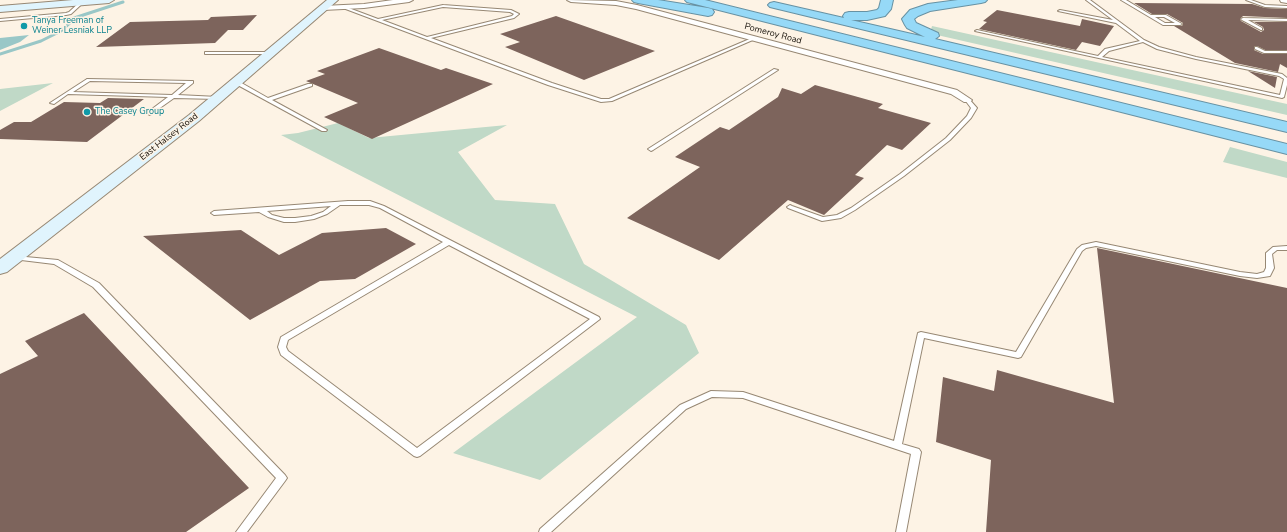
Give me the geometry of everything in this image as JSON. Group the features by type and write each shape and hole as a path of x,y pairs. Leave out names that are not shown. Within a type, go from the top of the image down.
{"highway":[{"path":"638,0 792,25"},
{"path":"691,0 1287,149"},
{"path":"714,0 1287,138"},
{"path":"981,0 911,9 908,19 911,25 922,32 944,40 1186,103"},
{"path":"766,3 1287,127"},
{"path":"779,6 855,17 877,14 883,11 883,3"}],"main road":[{"path":"0,9 109,0"},
{"name":"East Halsey Road","path":"0,268 194,118 330,4"}],"street":[{"path":"330,4 409,0"},
{"name":"Pomeroy Road","path":"571,0 626,5 954,92 967,100"}],"lane":[{"path":"977,31 1282,97 1286,79 1280,75 1196,58 1158,48 1143,42 1088,0"},
{"path":"1123,0 1150,16 1164,24 1180,24 1165,16 1150,16"},
{"path":"1248,0 1265,6 1287,7"},
{"path":"0,20 66,14 70,13 83,1"},
{"path":"330,4 378,20 602,102 610,100 753,39"},
{"path":"378,20 440,6 511,11 517,14 513,17 426,38"},
{"path":"1060,11 1117,22"},
{"path":"1072,13 1091,12"},
{"path":"1098,12 1104,12"},
{"path":"1261,29 1243,19 1287,20"},
{"path":"1099,57 1107,50 1143,42"},
{"path":"1256,48 1264,52 1287,52"},
{"path":"207,53 271,53"},
{"path":"651,149 776,70"},
{"path":"52,103 89,80 191,82 150,113"},
{"path":"236,82 324,130"},
{"path":"269,100 310,85"},
{"path":"67,94 218,98"},
{"path":"790,207 822,219 838,217 853,209 914,166 948,139 969,117 974,108 967,100"},
{"path":"261,210 270,216 284,220 295,220 312,218 325,213 338,204"},
{"path":"214,213 338,204 370,204 382,207 596,319 417,453 284,353 282,347 284,339 448,242"},
{"path":"897,446 922,335 1018,355 1079,250 1084,246 1096,244 1240,274 1257,276 1267,274 1270,268 1269,253 1275,248 1287,248"},
{"path":"14,258 56,262 96,285 282,478 241,532"},
{"path":"544,532 683,408 711,394 743,395 916,452 901,532"}],"green space":[{"path":"932,26 1287,104 1287,115 937,35 930,33"},
{"path":"53,83 0,111 0,89"},
{"path":"338,123 369,138 507,125 458,152 495,200 555,204 584,264 686,325 699,353 540,480 453,453 637,317 281,135 298,133"},
{"path":"1230,147 1287,162 1287,178 1223,162"}],"water":[{"path":"29,35 20,42 0,50 0,38"}],"building":[{"path":"1134,3 1252,4 1265,8 1287,9 1287,18 1243,16 1240,19 1261,32 1264,30 1263,27 1254,22 1287,22 1287,50 1265,50 1257,46 1254,47 1254,50 1263,54 1287,54 1287,68 1280,64 1278,72 1235,63 1174,26 1181,26 1183,23 1167,14 1152,14"},
{"path":"997,10 1080,26 1082,19 1114,26 1100,46 1082,42 1076,50 979,29 987,22 983,21"},
{"path":"257,15 243,30 228,30 215,43 96,47 130,22 208,20 211,17"},
{"path":"556,16 655,51 584,80 505,47 520,42 500,34"},
{"path":"379,48 441,70 446,68 493,84 372,139 324,117 358,103 306,81 325,74 317,71"},
{"path":"1248,71 1277,77 1275,88"},
{"path":"815,85 883,104 878,108 931,123 902,150 887,145 855,175 864,178 824,215 788,200 719,260 627,218 700,167 675,157 720,127 729,130 778,97 782,88 801,94"},
{"name":"The Casey Group","path":"108,98 144,99 87,142 0,139 0,130 14,122 31,122 64,102 100,103"},
{"path":"386,228 416,244 355,279 320,281 250,320 143,236 241,230 279,255 322,233"},
{"path":"1097,248 1287,288 1287,532 986,532 991,460 936,442 943,377 994,391 997,370 1114,403"},
{"path":"84,313 249,488 186,532 0,532 0,374 38,356 25,341"}],"waterway":[{"path":"0,54 41,41 61,31 70,23 68,20 123,2"}],"place":[{"name":"Tanya Freeman of Weiner Lesniak LLP","path":"24,26"},
{"name":"The Casey Group","path":"87,112"}]}
